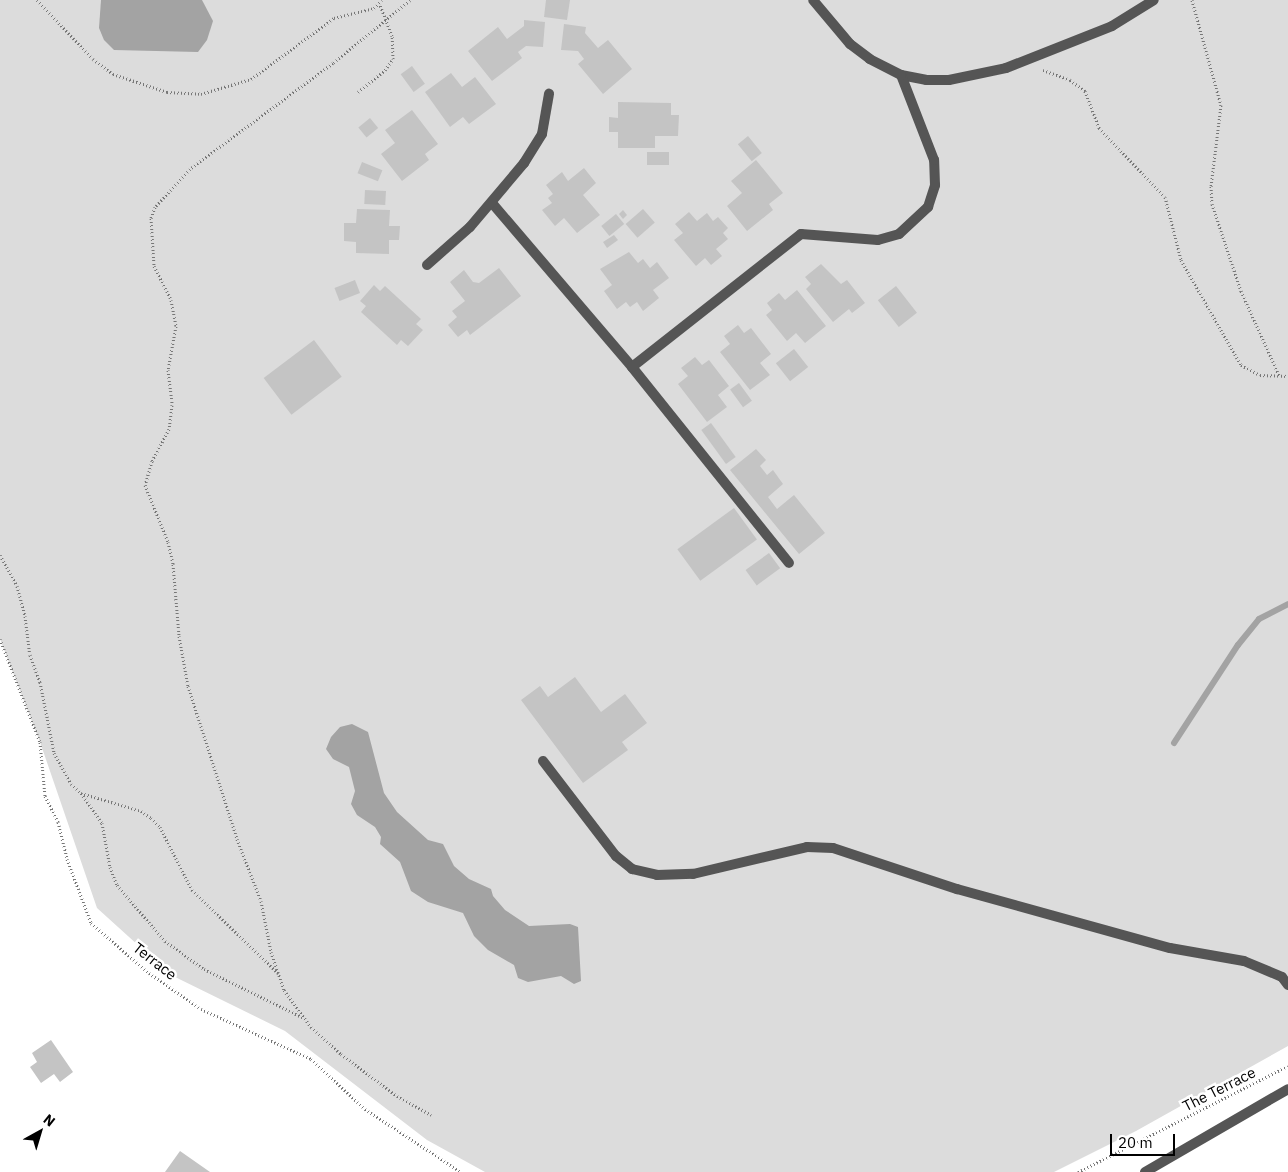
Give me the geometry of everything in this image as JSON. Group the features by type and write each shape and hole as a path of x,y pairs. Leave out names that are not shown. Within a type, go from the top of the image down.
{"street":[{"path":"813,0 850,44 900,75 926,80 949,80 1020,63 1112,26 1154,0"},
{"path":"632,367 801,234 878,240 899,234 915,223 928,207 935,185 934,160 900,75"},
{"path":"427,265 470,227 492,203 542,134 550,94"},
{"path":"492,203 632,367 789,563"},
{"path":"543,761 616,856 632,869 657,875 693,874 807,847 833,848 957,889 1170,948 1244,961 1282,977 1288,985"},
{"path":"1145,1172 1288,1089"}],"path":[{"path":"37,0 93,59 113,74 167,92 201,94 251,79 334,18 381,2 395,52 394,60 358,92"},
{"path":"410,0 387,21 190,169 166,193 151,218 154,266 171,300 176,326 168,370 172,405 169,429 152,461 145,485 168,542 173,564 178,636 188,686 237,839 261,901 278,974 284,990 306,1020 375,1081 431,1115"},
{"path":"1192,0 1221,105 1211,186 1212,204 1241,291 1279,374"},
{"path":"1020,63 1070,80 1086,91 1100,128 1165,197 1181,260 1241,365 1260,375 1279,374 1288,376"},
{"path":"0,556 17,586 26,616 30,656 40,682 54,754 71,784 81,793 102,823 110,867 117,885 165,941 204,969 306,1020"},
{"name":"Terrace","path":"0,638 40,742 45,796 58,822 67,859 91,923 149,973 201,1009 311,1059 365,1109 461,1172"},
{"path":"81,793 141,811 151,818 160,827 192,890 278,974"},
{"name":"The Terrace","path":"1078,1172 1288,1066"}],"shaded area":[{"path":"0,0 1288,0 1288,1046 1136,1131 1054,1172 485,1172 427,1140 285,1031 171,975 97,908 40,742 0,639"},
{"path":"101,0 202,0 213,21 207,40 198,52 114,50 104,40 99,28"},
{"path":"352,724 368,732 384,793 397,812 428,840 443,844 454,866 469,879 491,889 493,896 505,910 529,926 570,924 578,927 581,981 574,984 561,976 528,982 518,978 514,965 488,950 474,936 463,913 428,902 411,891 400,862 380,844 381,837 375,827 357,815 351,804 355,791 349,767 333,759 326,749 331,737 340,727"}],"building":[{"path":"546,0 570,0 567,20 544,17"},
{"path":"524,20 545,22 543,47 526,46 518,52 522,58 492,81 468,51 498,27 507,39 524,26"},
{"path":"564,24 586,27 585,33 598,48 608,40 632,69 603,94 578,64 584,59 578,51 561,50"},
{"path":"412,66 425,84 414,92 401,74"},
{"path":"451,73 462,87 475,77 496,104 469,124 463,117 450,127 425,92"},
{"path":"618,102 671,103 671,115 679,115 678,136 655,136 655,148 618,148 618,132 609,132 609,117 618,118"},
{"path":"412,110 438,144 425,154 429,160 402,181 381,154 395,143 385,130"},
{"path":"370,118 378,128 367,138 358,127"},
{"path":"748,136 762,153 752,161 738,144"},
{"path":"647,152 669,152 669,165 647,165"},
{"path":"756,160 783,193 769,204 773,210 747,231 727,206 742,193 731,181"},
{"path":"362,162 382,170 378,181 358,173"},
{"path":"584,168 596,183 583,195 600,215 577,233 564,218 555,226 542,210 552,203 548,198 553,194 546,185 562,172 568,181"},
{"path":"365,190 386,191 385,205 364,204"},
{"path":"357,209 390,210 389,226 400,226 399,240 389,240 389,254 356,253 356,242 344,241 344,223 356,223"},
{"path":"643,209 655,223 637,238 626,224"},
{"path":"623,210 627,215 623,219 619,214"},
{"path":"689,212 697,221 707,213 713,221 718,217 728,228 723,233 728,239 716,249 722,256 711,265 705,258 696,266 674,240 683,233 675,224"},
{"path":"616,214 624,224 609,236 601,226"},
{"path":"614,235 618,240 607,248 603,242"},
{"path":"629,252 638,263 643,259 650,268 657,262 669,278 653,290 659,298 643,311 637,302 630,307 626,302 617,309 604,291 612,285 600,269"},
{"path":"821,264 841,284 847,280 865,303 852,313 849,309 833,322 806,289 811,284 805,277"},
{"path":"499,268 521,296 470,335 467,330 458,337 448,325 457,317 452,311 465,301 450,282 464,270 473,282 479,283"},
{"path":"355,280 360,293 339,301 334,288"},
{"path":"374,285 380,291 385,286 421,319 416,324 423,330 408,346 401,340 397,345 361,312 366,306 360,301"},
{"path":"896,286 917,313 899,327 878,300"},
{"path":"797,290 826,326 805,343 796,333 787,341 766,315 772,310 767,303 779,293 785,300"},
{"path":"738,325 744,333 751,328 771,354 760,363 770,375 750,390 720,352 730,344 724,336"},
{"path":"314,340 342,377 291,415 264,378"},
{"path":"794,349 808,367 790,381 776,363"},
{"path":"695,357 702,365 709,360 729,386 718,395 727,407 707,422 678,384 688,376 681,368"},
{"path":"739,383 752,401 743,407 730,389"},
{"path":"711,423 736,457 726,464 701,430"},
{"path":"756,449 766,460 760,466 767,475 773,470 783,484 768,497 777,509 794,495 825,533 799,554 730,470"},
{"path":"734,508 757,540 700,581 677,549"},
{"path":"769,553 780,568 757,585 746,570"},
{"path":"575,677 601,712 625,694 647,723 622,742 628,750 583,783 521,700 540,686 548,697"},
{"path":"51,1040 73,1072 60,1082 54,1074 41,1083 30,1067 37,1062 32,1053"},
{"path":"180,1151 210,1172 165,1172"}],"waterway":[{"path":"1174,743 1238,645 1259,619 1288,604"}]}
